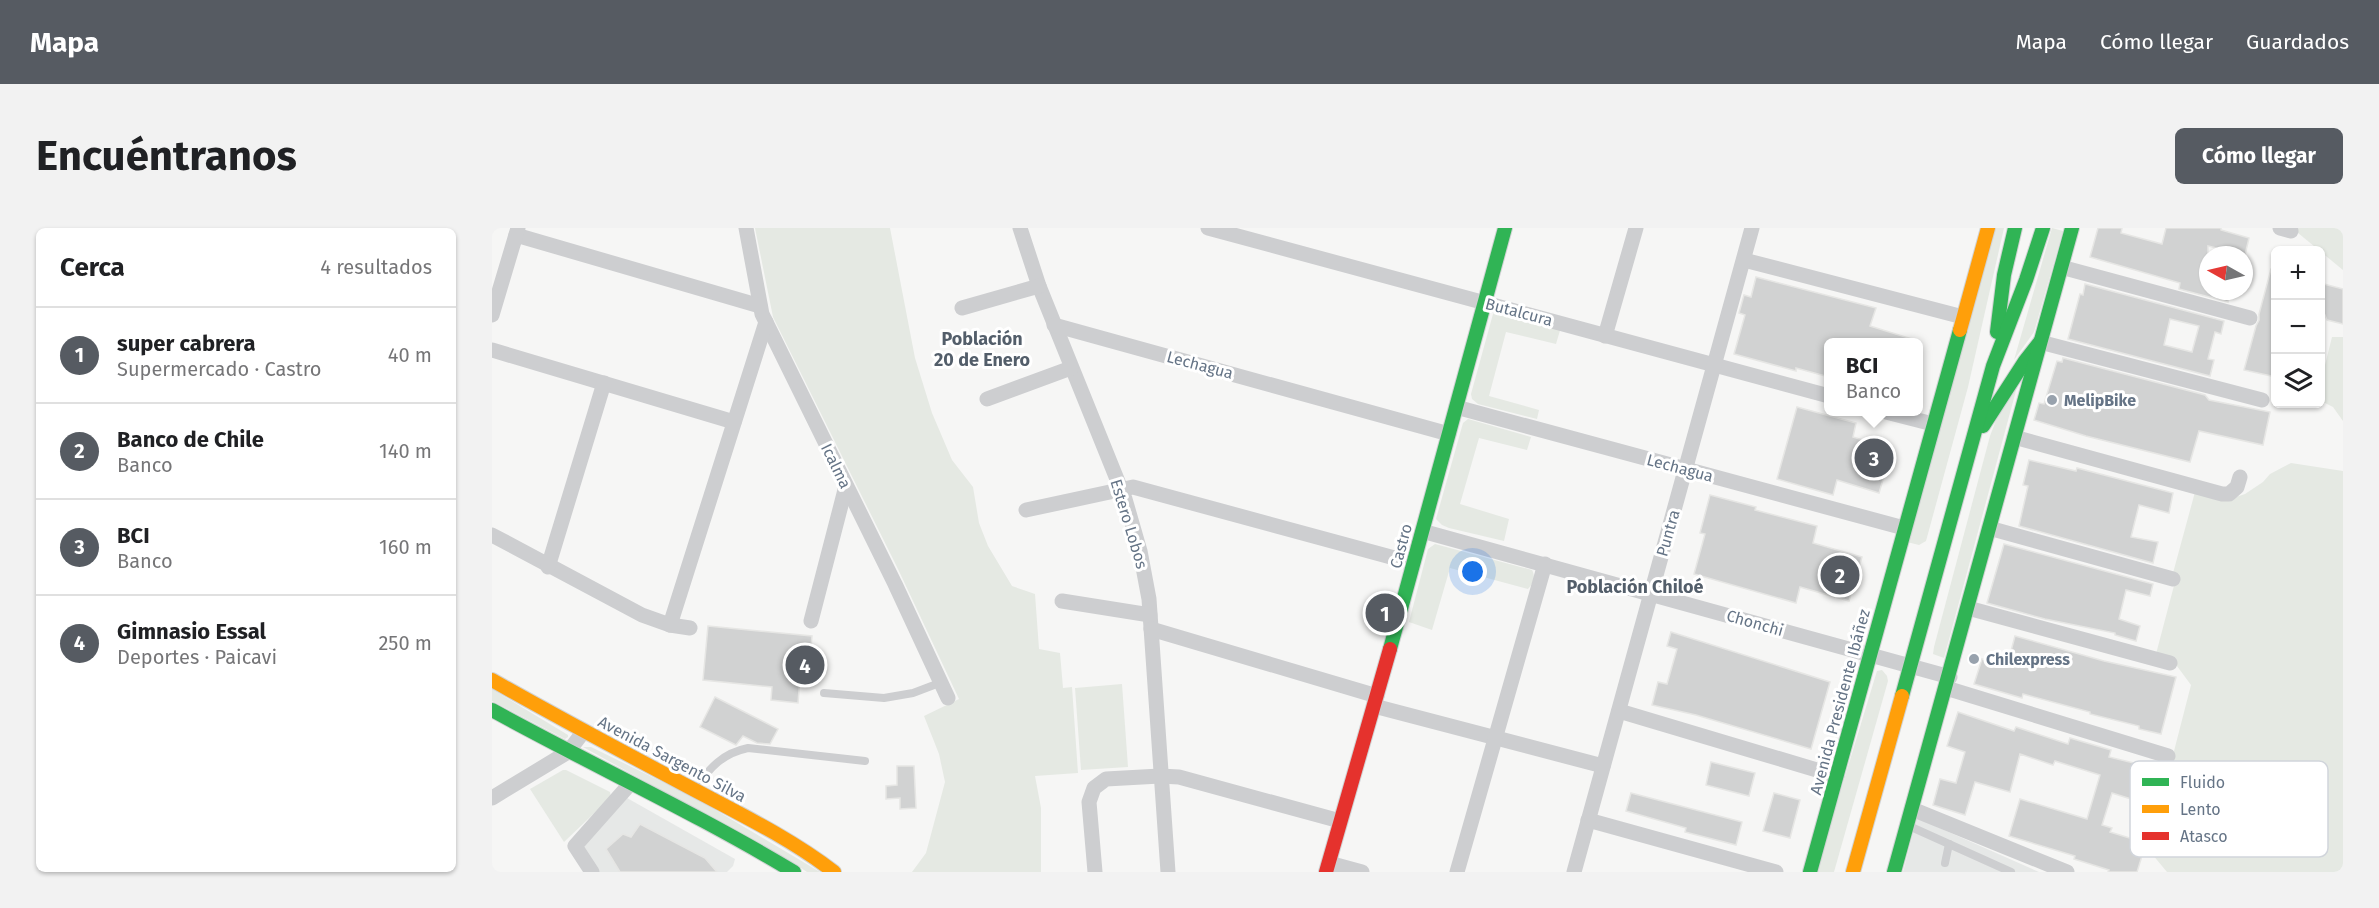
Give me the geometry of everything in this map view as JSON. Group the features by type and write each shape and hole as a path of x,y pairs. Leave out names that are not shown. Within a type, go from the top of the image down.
{"street":[{"name":"Icalma","path":"746,228 760,306 766,322 948,698"},
{"name":"Estero Lobos","path":"1020,228 1054,326 1120,488 1144,565 1168,872"},
{"name":"Butalcura","path":"1208,228 1824,395"},
{"name":"Castro","path":"1327,867 1505,228"},
{"path":"1605,336 1636,228"},
{"name":"Puntra","path":"1574,872 1752,228"},
{"name":"Avenida Presidente Ibáñez","path":"1810,872 1988,228"},
{"path":"1993,366 2000,298 2015,228"},
{"path":"1853,872 1993,366 2043,228"},
{"path":"1894,872 2072,228"},
{"path":"492,315 517,231 760,306"},
{"path":"1744,260 1963,317"},
{"path":"2061,267 2250,318"},
{"path":"962,308 1039,286"},
{"path":"670,625 766,322"},
{"name":"Lechagua","path":"1054,326 1449,434"},
{"path":"1970,446 2025,361 2040,342"},
{"path":"2040,342 2262,400"},
{"path":"492,350 734,422"},
{"path":"987,399 1071,368"},
{"path":"548,567 604,383"},
{"name":"Lechagua","path":"1456,407 1904,528"},
{"path":"1904,416 1933,424"},
{"path":"2014,437 2222,494 2229,494 2237,488 2240,477"},
{"path":"810,621 846,486"},
{"path":"1026,510 1133,487 1413,563"},
{"path":"1989,528 2173,579"},
{"name":"Chonchi","path":"1422,531 1910,666 1948,682 2168,756"},
{"path":"492,535 548,567 642,615 670,625 690,628"},
{"path":"1457,872 1545,564"},
{"path":"1062,601 1150,622 1375,701 1495,738 1603,766"},
{"path":"1968,608 2170,663"},
{"name":"Avenida Sargento Silva","path":"492,680 584,731 697,789 795,845 834,872"},
{"path":"492,710 568,752 744,842 794,872"},
{"path":"1619,711 1837,776"},
{"path":"492,798 568,752 584,731"},
{"path":"1095,872 1089,802 1094,788 1106,779 1179,777 1340,821"},
{"path":"592,872 576,846 630,784"},
{"path":"1912,809 2067,872"},
{"path":"1588,820 1776,872"},
{"path":"1327,867 1362,872"}],"lane":[{"path":"824,693 884,698 913,693 942,682"},
{"path":"697,789 717,762 737,750 748,748 865,761"},
{"path":"1907,825 2011,872"},
{"path":"1945,863 1949,844"}],"shaded area":[{"path":"755,228 890,228 915,358 932,413 952,460 973,487 979,523 988,546 1012,586 1035,594 1039,649 1060,653 1063,688 1072,687 1078,773 1035,776 1041,808 1041,872 912,872 926,853 945,782 939,754 924,716 959,699 898,569 773,317"},
{"path":"1994,228 2004,228 1968,387 1926,541 1919,545 1907,542"},
{"path":"2052,228 2063,231 2034,332 2014,360"},
{"path":"2292,228 2343,228 2343,270 2325,255 2325,246 2314,246"},
{"path":"1496,311 1561,327 1556,344 1506,332 1489,396 1539,410 1537,419 1478,404 1472,399 1471,394 1493,314"},
{"path":"2332,337 2343,337 2343,421 2333,407 2325,403 2325,365"},
{"path":"2021,372 1944,658 1933,654 1934,647 1990,436 1998,415"},
{"path":"1468,419 1531,437 1527,450 1479,438 1460,504 1509,519 1504,541 1449,528 1436,519 1463,423"},
{"path":"2291,463 2343,471 2343,872 2167,872 2154,857 2328,857 2328,761 2174,761 2173,755 2191,685 2174,662 2156,654 2176,578 2173,573 2195,492 2227,500 2245,494 2263,482 2270,474"},
{"path":"1435,544 1532,570 1533,583 1528,589 1450,568 1432,630 1409,622 1428,549"},
{"path":"1882,670 1888,681 1834,872 1816,872 1877,671"},
{"path":"1122,684 1128,767 1081,770 1075,688"},
{"path":"492,689 568,737 565,739 492,701"},
{"path":"583,747 591,747 697,799 820,872 807,872"},
{"path":"563,770 610,792 611,797 564,842 530,789"},
{"path":"627,798 735,859 733,866 727,872 597,872 581,846"},
{"path":"1917,818 2039,872 1903,872"}],"building":[{"path":"2098,228 2122,228 2121,233 2162,244 2166,228 2221,228 2221,230 2249,238 2247,246 2199,246 2199,294 2179,289 2180,283 2090,257"},
{"path":"2271,269 2271,376 2244,370"},
{"path":"1756,277 1876,308 1870,326 1909,338 1824,338 1824,376 1796,368 1796,371 1734,354 1745,315 1739,313 1744,295 1751,297"},
{"path":"2085,284 2224,321 2221,334 2215,332 2208,359 2214,360 2210,376 2068,339 2080,294 2083,295","holes":["2170,319 2199,326 2192,352 2164,345"]},
{"path":"2325,284 2343,289 2343,324 2327,320"},
{"path":"2063,358 2205,395 2209,400 2270,412 2263,445 2199,431 2190,462 2086,436 2034,420 2039,403 2044,404 2057,361 2062,362"},
{"path":"1797,407 1856,423 1853,437 1892,449 1879,493 1837,480 1833,495 1777,479"},
{"path":"2029,460 2076,471 2077,468 2173,493 2169,513 2139,505 2131,537 2158,542 2153,563 2019,526 2028,486 2023,485"},
{"path":"1710,495 1756,507 1755,510 1817,526 1813,543 1862,557 1849,601 1800,587 1796,603 1694,574 1705,534 1700,533"},
{"path":"2004,544 2153,584 2150,596 2126,590 2119,619 2140,626 2136,641 2115,635 2115,633 2045,619 1987,603"},
{"path":"708,626 812,636 808,678 800,677 798,703 771,700 772,687 703,680"},
{"path":"1671,632 1830,682 1811,749 1696,715 1652,705 1658,682 1667,684 1677,649 1667,646"},
{"path":"2015,636 2104,661 2176,677 2161,734 2023,694 2022,698 1974,684 1982,659 2007,666"},
{"path":"715,697 778,729 770,744 757,743 743,736 736,745 700,727"},
{"path":"1958,712 2014,731 2016,727 2068,744 2070,738 2111,750 2109,757 2130,762 2130,799 2112,793 2102,825 2112,828 2110,832 2130,838 2130,857 2142,857 2137,872 2108,872 2109,870 2074,859 2075,856 2009,836 2020,799 2087,819 2100,775 2055,761 2053,765 2020,754 2010,792 1975,782 1965,815 1933,805 1940,779 1956,783 1965,752 1947,746"},
{"path":"1711,762 1755,773 1749,796 1706,785"},
{"path":"897,766 914,766 916,808 900,809 900,798 886,799 886,786 897,785"},
{"path":"1631,793 1742,822 1736,845 1685,832 1686,828 1626,811"},
{"path":"1774,793 1800,800 1790,838 1763,831"},
{"path":"640,824 705,858 717,872 620,872 606,849 623,834 631,837"}],"traffic: fast":[{"path":"1390,649 1505,228"},
{"path":"1997,332 2004,275 2015,228"},
{"path":"1902,696 1993,366 2043,228"},
{"path":"1894,872 2072,228"},
{"path":"1810,872 1960,330"},
{"path":"1983,426 2040,342"},
{"path":"492,710 720,830 794,872"}],"traffic: slow":[{"path":"1960,330 1988,228"},
{"path":"492,680 763,827 800,848 834,872"},
{"path":"1853,872 1902,696"}],"traffic: jam":[{"path":"1326,872 1390,649"}],"place":[{"name":"MelipBike","path":"2052,400"},
{"name":"BCI","path":"1874,458"},
{"name":"Banco de Chile","path":"1840,575"},
{"name":"super cabrera","path":"1385,613"},
{"name":"Chilexpress","path":"1974,659"},
{"name":"Gimnasio Essal","path":"805,665"}],"district":[{"name":"Población 20 de Enero","path":"982,349"},
{"name":"Población Chiloé","path":"1635,587"}]}
